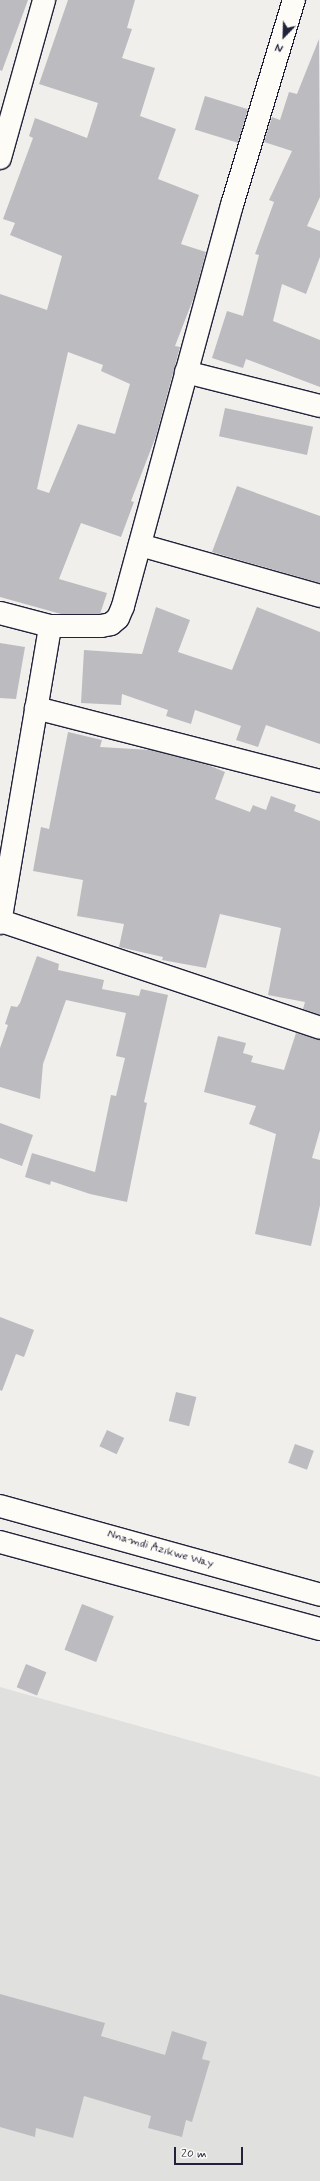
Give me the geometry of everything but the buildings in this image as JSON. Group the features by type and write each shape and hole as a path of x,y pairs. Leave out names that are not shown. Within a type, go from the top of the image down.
{"main road":[{"path":"0,158 44,0"},
{"path":"0,614 50,626 101,626 111,624 118,618 123,606 140,545 232,205 294,0"},
{"path":"186,372 320,406"},
{"path":"140,545 320,596"},
{"path":"50,626 0,922 320,1028"},
{"path":"36,708 320,781"},
{"name":"Nnamdi Azikwe Way","path":"0,1506 320,1595"},
{"path":"0,1542 320,1629"}],"shaded area":[{"path":"0,1687 320,1777 320,2181 0,2181"}]}
